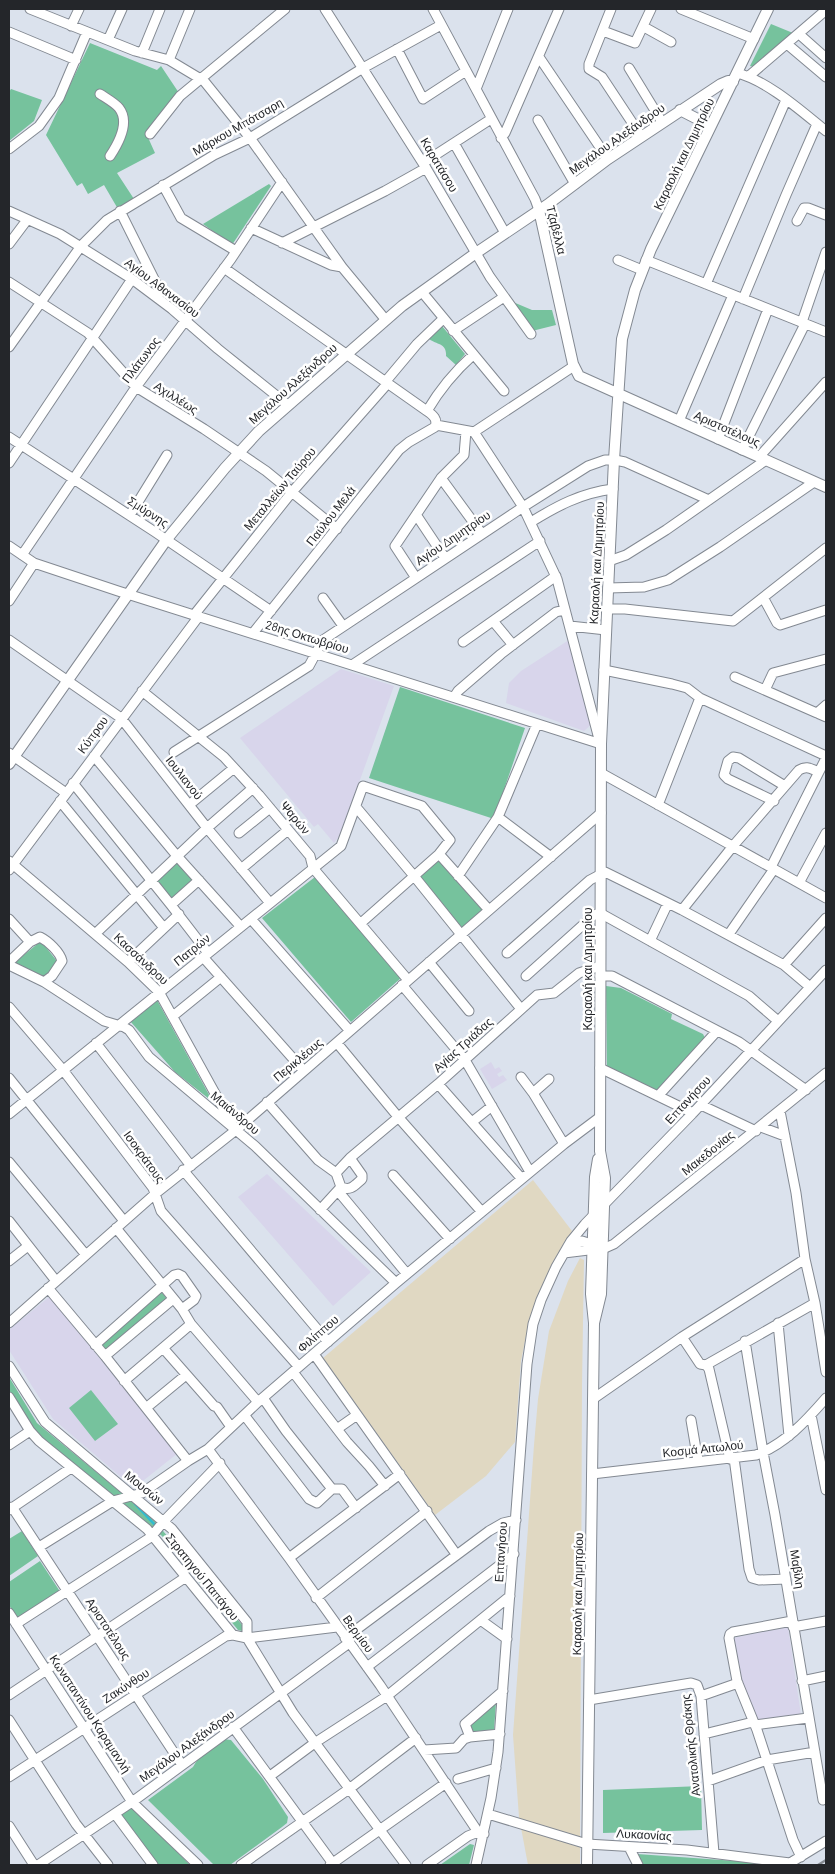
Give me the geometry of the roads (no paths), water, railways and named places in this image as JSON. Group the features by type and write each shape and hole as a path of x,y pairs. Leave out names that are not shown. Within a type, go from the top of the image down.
{"main road":[{"name":"Καραολή και Δημητρίου","path":"596,1247 604,1206 605,1178 600,1151 601,744 614,460 622,339 630,306 646,260 768,9"},
{"name":"Μεγάλου Αλεξάνδρου","path":"11,758 68,681 167,539 238,452 347,353 385,320 422,292 641,136 721,84 735,77"},
{"name":"Μεγάλου Αλεξάνδρου","path":"680,110 711,126"},
{"name":"Τζαβέλλα","path":"539,210 574,366"},
{"path":"574,366 582,378 618,394"},
{"name":"Αριστοτέλους","path":"618,394 826,486"},
{"name":"Καραολή και Δημητρίου","path":"587,1865 594,1323 601,1294 594,1216 595,1177 600,1151"}],"street":[{"path":"30,9 49,12 71,26 142,53 169,60 201,79 213,90 250,138 342,267 385,320"},
{"path":"71,26 79,9"},
{"path":"108,40 122,9"},
{"path":"142,53 160,9"},
{"path":"169,60 190,9"},
{"path":"150,134 180,96 286,9"},
{"name":"Καρατάσου","path":"325,9 425,165 504,297 531,334"},
{"path":"476,89 508,9"},
{"path":"501,138 505,133 559,9"},
{"path":"611,9 589,64 589,69 602,77 641,136"},
{"path":"603,30 635,44 651,9"},
{"path":"681,9 754,39"},
{"name":"Τζαβέλλα","path":"436,10 442,25 539,210"},
{"path":"735,77 749,76 826,11"},
{"name":"Μάρκου Μπότσαρη","path":"9,347 81,246 98,228 120,211 214,155 250,138 363,68 442,25"},
{"path":"644,27 671,42"},
{"path":"9,32 76,60"},
{"path":"9,149 43,121 63,91 87,32"},
{"path":"799,34 826,58"},
{"path":"787,44 826,77"},
{"path":"397,49 423,99 466,71"},
{"path":"538,57 608,159"},
{"path":"629,68 662,122"},
{"path":"749,76 786,100 826,131"},
{"path":"100,94 118,107 123,117 119,141 110,156"},
{"path":"706,284 786,100"},
{"path":"282,243 386,191 491,119"},
{"path":"538,120 575,184"},
{"path":"744,299 817,124"},
{"path":"454,143 505,233"},
{"name":"Πλάτωνος","path":"22,555 136,387 224,268 282,182"},
{"path":"163,185 181,218 236,251"},
{"path":"797,222 804,208 826,214"},
{"name":"Αγίου Αθανασίου","path":"9,211 53,230 132,279 186,320 288,405"},
{"path":"120,211 159,289 158,298"},
{"path":"9,244 27,220"},
{"path":"251,228 331,265 342,267"},
{"path":"742,450 803,323 826,252"},
{"path":"618,260 642,270"},
{"path":"646,260 826,332"},
{"path":"224,268 347,353 427,411 436,421 470,431 523,507 556,576 601,744"},
{"path":"9,463 132,279"},
{"name":"Αχιλλέως","path":"9,282 93,338 136,387 238,452 292,492 337,529"},
{"path":"422,292 504,391"},
{"path":"679,421 733,295"},
{"path":"453,331 504,297"},
{"path":"718,439 768,309"},
{"name":"Μεταλλείων Ταύρου","path":"196,616 223,578 292,492 387,382 417,344 443,319"},
{"path":"427,411 441,388 473,354"},
{"path":"416,578 395,546 441,478 464,455 470,431 574,366"},
{"path":"609,562 632,551 709,500 762,458 826,382"},
{"name":"Παύλου Μελά","path":"253,634 399,450 435,427 436,421"},
{"name":"Σμύρνης","path":"9,437 167,539 271,611"},
{"path":"130,515 167,455"},
{"path":"614,460 629,463 709,500"},
{"name":"Αγίου Δημητρίου","path":"174,752 309,666 323,640 445,558 588,466 598,462 614,460"},
{"path":"441,478 482,534"},
{"path":"608,588 644,587 668,580 720,547 814,482"},
{"path":"531,522 559,505 577,497 595,491 613,489"},
{"path":"417,516 445,558"},
{"path":"352,664 540,541"},
{"name":"28ης Οκτωβρίου","path":"9,546 34,563 601,744"},
{"path":"607,609 625,609 731,622 738,619 764,599 826,548"},
{"path":"9,601 34,563"},
{"path":"463,642 556,576"},
{"path":"323,598 343,626"},
{"path":"764,599 780,625 826,610"},
{"path":"454,697 458,691 513,645 556,612 564,610"},
{"name":"Κύπρου","path":"10,865 94,756 196,616"},
{"path":"493,621 513,645"},
{"path":"570,626 606,630"},
{"name":"Ιουλιανού","path":"9,640 121,718 207,828 270,903"},
{"path":"765,690 773,673 826,659"},
{"path":"604,670 687,688 700,698 826,757 772,868 729,934"},
{"path":"735,677 826,718"},
{"name":"Ψαρών","path":"142,691 200,736 234,768 310,856 313,868 361,923 466,1060 530,1172"},
{"path":"658,805 700,698"},
{"path":"817,713 826,705"},
{"path":"458,876 498,817 537,724"},
{"path":"94,756 177,856 241,927"},
{"path":"774,801 728,779 724,775 728,761 733,757 739,758 785,786"},
{"path":"11,758 66,793"},
{"path":"682,910 733,846 803,767 808,767 818,772"},
{"path":"189,805 234,768"},
{"path":"601,774 826,898"},
{"path":"73,783 178,914 221,977 304,1071"},
{"name":"Πατρών","path":"9,1114 341,846 363,786 422,806 450,840 439,854"},
{"path":"95,934 207,828 253,788"},
{"path":"60,801 164,928"},
{"path":"356,807 521,1009"},
{"path":"240,833 270,808"},
{"name":"Περικλέους","path":"9,1323 155,1194 236,1130 601,813"},
{"path":"498,817 551,856"},
{"path":"241,869 288,830"},
{"path":"800,883 826,833"},
{"path":"361,923 439,854 489,910"},
{"name":"Κασσάνδρου","path":"10,865 95,934 160,992 236,1130"},
{"path":"507,953 590,880 604,872 729,934 784,966 810,987"},
{"path":"171,905 199,880"},
{"path":"650,941 668,903"},
{"path":"128,962 178,914"},
{"path":"526,976 594,915 600,914 748,996 778,1021"},
{"path":"784,966 826,918"},
{"path":"9,919 30,942 40,937 61,956 60,966 44,982"},
{"path":"251,919 350,1031"},
{"name":"Μαιάνδρου","path":"30,942 9,964 44,982 104,1021 129,1030 149,1057 255,1146 396,1283"},
{"path":"429,962 469,1011"},
{"name":"Επτανήσου","path":"476,1865 481,1833 488,1814 500,1734 527,1364 537,1313 546,1288 566,1250 594,1216 701,1105 826,970"},
{"path":"600,971 739,1042 806,1090"},
{"name":"Αγίας Τριάδας","path":"336,1172 466,1060 537,995 554,993 579,973 600,971"},
{"path":"173,1016 221,977"},
{"name":"Ισοκράτους","path":"9,1007 63,1070 155,1194 161,1211 296,1369 337,1429 384,1486"},
{"path":"658,1096 717,1031"},
{"path":"96,1043 187,1168 328,1342"},
{"path":"337,1043 399,1118 482,1212"},
{"path":"600,1068 693,1113"},
{"name":"Μακεδονίας","path":"596,1247 616,1242 826,1073"},
{"path":"521,1077 533,1092 564,1144"},
{"path":"9,1078 124,1222"},
{"path":"533,1092 550,1078"},
{"path":"438,1084 522,1179"},
{"path":"267,1102 318,1160 336,1172 339,1189 407,1274"},
{"path":"701,1105 758,1129 785,1136"},
{"path":"472,1122 492,1106"},
{"path":"780,1111 796,1193 805,1258 826,1372"},
{"name":"Φιλίππου","path":"40,1547 113,1501 142,1493 188,1460 208,1449 296,1369 396,1283 564,1144 600,1117"},
{"path":"339,1189 348,1190 362,1179 362,1175 350,1158"},
{"path":"9,1162 86,1255"},
{"path":"393,1175 450,1239"},
{"path":"320,1210 339,1189"},
{"path":"9,1221 56,1281"},
{"path":"116,1228 182,1309 191,1324 261,1400 332,1489"},
{"path":"9,1261 28,1246"},
{"path":"566,1250 596,1247"},
{"path":"593,1399 682,1337 805,1258"},
{"path":"95,1345 174,1275 178,1274 182,1276 196,1296 194,1300 182,1309"},
{"path":"48,1288 188,1460"},
{"path":"105,1356 173,1299"},
{"path":"706,1365 814,1303"},
{"path":"778,1322 790,1436"},
{"path":"124,1382 191,1324"},
{"path":"682,1337 700,1364 706,1365 710,1369 732,1459 748,1569 752,1578 759,1580 786,1579"},
{"name":"Μαβίλη","path":"745,1341 823,1800"},
{"path":"163,1348 214,1406 217,1407 232,1427"},
{"path":"314,1354 456,1554"},
{"name":"Μουσών","path":"9,1366 45,1422 164,1521 179,1537 247,1622 247,1638"},
{"path":"146,1408 186,1375"},
{"name":"Στρατηγού Παπάγου","path":"9,1397 30,1431 39,1441 153,1535 233,1636 247,1638 337,1627"},
{"name":"Κοσμά Αιτωλού","path":"592,1474 698,1461 750,1457 763,1452 790,1436 812,1415 826,1398"},
{"path":"337,1429 357,1415"},
{"path":"812,1415 826,1490"},
{"path":"245,1416 309,1499 317,1503 332,1489 342,1489 356,1508"},
{"path":"691,1420 698,1461"},
{"path":"9,1446 30,1431"},
{"name":"Βερμίου","path":"208,1449 367,1667 481,1833"},
{"path":"16,1624 153,1535 164,1521 220,1464"},
{"path":"11,1509 71,1468"},
{"path":"289,1558 400,1474"},
{"name":"Αριστοτέλους","path":"11,1509 40,1547 182,1765"},
{"path":"316,1598 427,1511"},
{"name":"Μεγάλου Αλεξάνδρου","path":"38,1865 115,1814 182,1765 280,1692 456,1554 503,1523 516,1520"},
{"path":"367,1667 514,1554"},
{"path":"9,1695 186,1577"},
{"path":"270,1776 316,1742 387,1696 482,1621 510,1596"},
{"name":"Κωνσταντίνου Καραμανλή","path":"9,1613 132,1802 198,1865"},
{"path":"482,1621 507,1639"},
{"path":"801,1857 793,1840 767,1760 738,1683 729,1635 738,1630 826,1622"},
{"name":"Ζακύνθου","path":"9,1777 226,1636 233,1636"},
{"path":"247,1638 280,1692 406,1865"},
{"path":"802,1681 826,1676"},
{"name":"Ανατολικής Θράκης","path":"589,1700 691,1683 697,1685 701,1696 714,1853"},
{"path":"701,1696 738,1683"},
{"path":"470,1737 465,1728 467,1720 504,1691"},
{"path":"704,1734 754,1724 808,1718"},
{"path":"9,1720 76,1824 108,1865"},
{"path":"233,1727 270,1776 332,1865 446,1783"},
{"path":"424,1750 456,1748 464,1739 470,1737 500,1734"},
{"path":"246,1864 416,1738"},
{"path":"708,1781 767,1760 815,1752"},
{"path":"458,1779 496,1768"},
{"path":"115,1814 154,1865"},
{"name":"Λυκαονίας","path":"488,1814 574,1842 686,1850 789,1864 826,1841"},
{"path":"9,1826 34,1865"},
{"path":"427,1865 468,1836 481,1833"},
{"path":"629,1847 638,1865"}],"waterway":[{"path":"135,1504 157,1527"}],"railway":[{"path":"818,1865 826,1860"}]}
